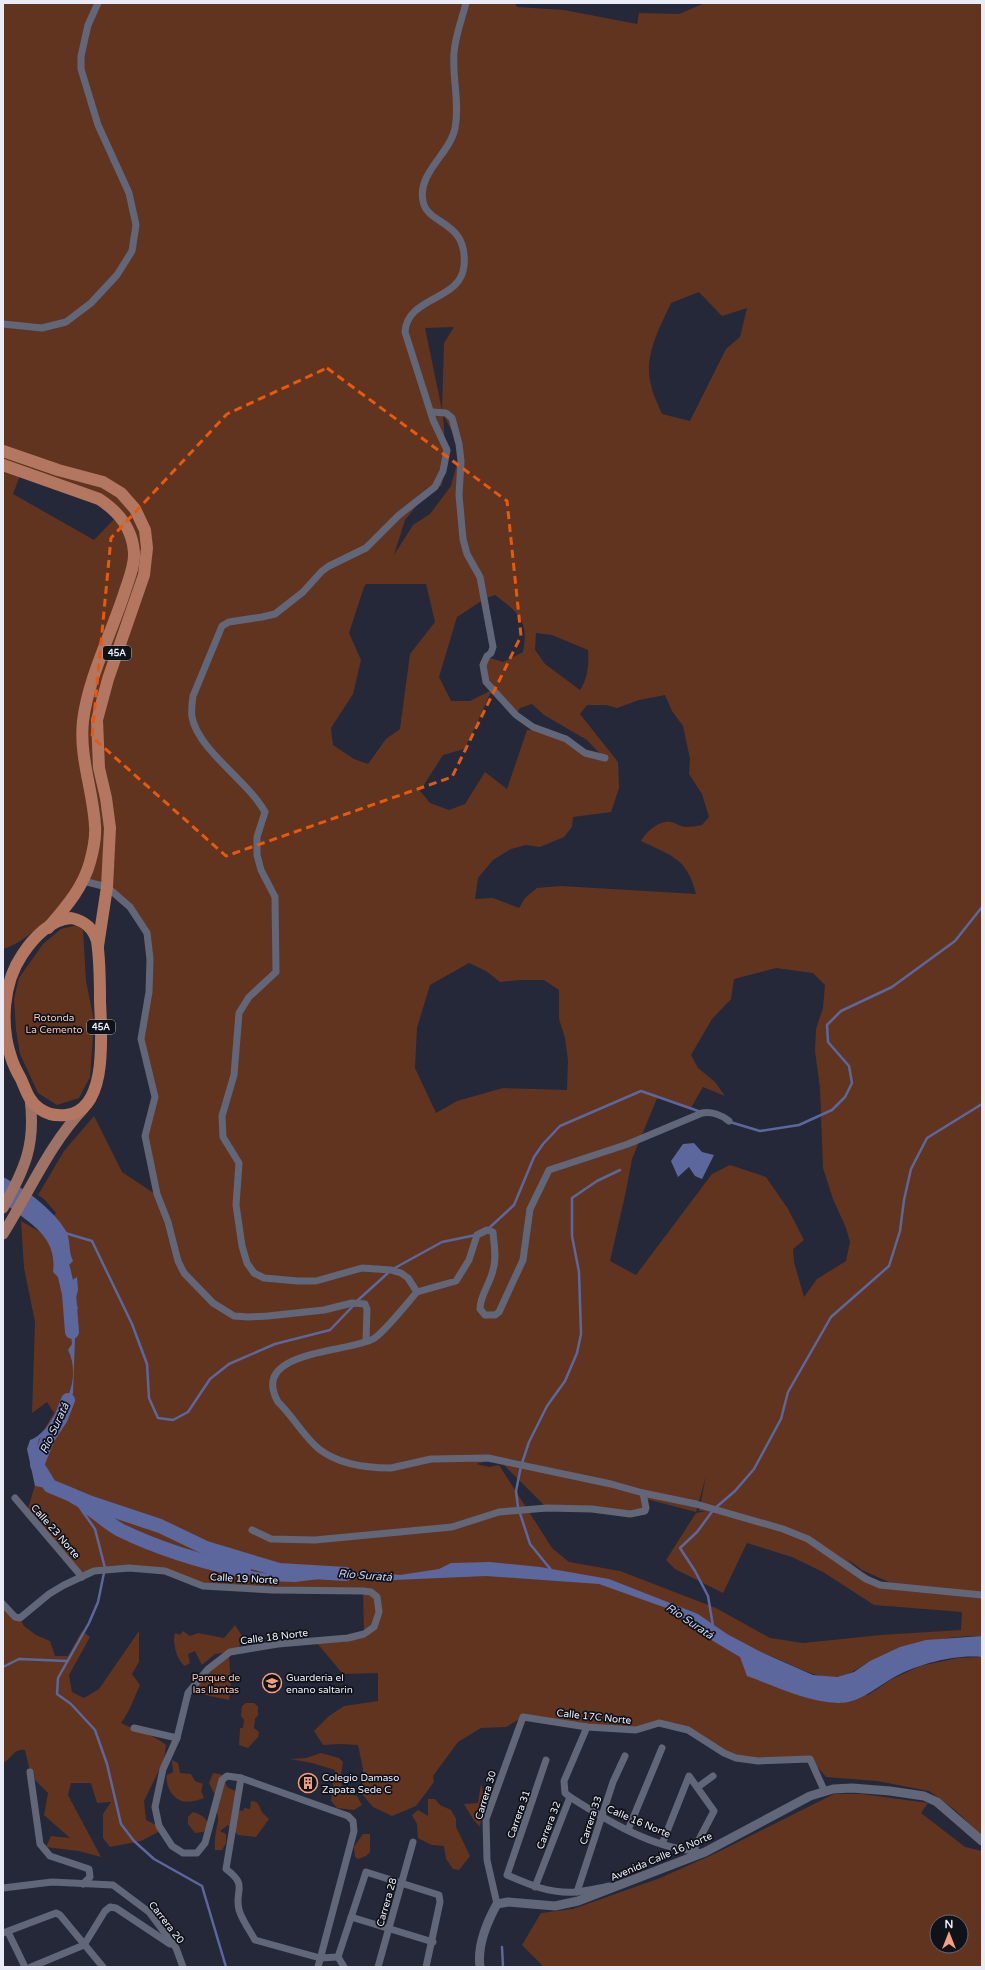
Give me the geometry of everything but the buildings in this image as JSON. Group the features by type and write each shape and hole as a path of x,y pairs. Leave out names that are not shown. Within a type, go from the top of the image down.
{"highway":[{"name":"45A","path":"3,451 58,470 103,482 121,493 135,509 145,530 147,548 144,575 108,679 97,720 99,768 106,798 110,828 107,887 98,946 101,1051 99,1071 94,1089 86,1106 69,1115 54,1115 40,1109 30,1098 7,1052 6,1006 8,986 14,968 27,948 63,911 83,881 94,845 95,828 92,798 82,747 83,720 90,692 132,565 134,553 128,528 119,514 99,499 3,465"},
{"name":"45A","path":"48,928 61,920 72,918 82,921 93,931 98,946"},
{"path":"3,984 14,968"}],"main road":[{"name":"45A","path":"3,1208 27,1160 31,1140 32,1119 30,1098"},
{"name":"45A","path":"3,1234 62,1132 86,1106"}],"street":[{"path":"3,324 42,328 66,322 91,303 117,275 132,251 136,225 129,193 98,125 81,69 81,56 88,25 98,3"},
{"path":"417,1292 408,1278 402,1273 391,1270 362,1268 316,1281 298,1281 264,1278 254,1273 247,1263 242,1246 236,1205 240,1163 223,1138 221,1124 234,1075 239,1013 249,997 276,972 276,900 261,870 257,855 258,837 265,812 257,798 207,745 195,726 191,708 193,696 219,628 229,622 262,618 275,614 303,592 322,570 366,548 399,515 435,487 443,471 447,450 436,428 432,412 405,338 405,326 412,313 420,306 451,288 462,274 464,266 460,239 455,231 425,208 422,197 424,184 451,140 455,129 457,109 454,52 466,3"},
{"path":"432,412 446,413 452,418 459,444 459,495 463,539 467,554 480,576 493,647 492,653 487,656 483,665 486,682 516,715 533,727 566,739 585,753 604,758"},
{"path":"83,881 107,887 130,907 147,932 150,959 150,992 141,1039 155,1097 145,1136 157,1194 168,1222 178,1261 184,1273 213,1303 234,1316 248,1318 309,1312 356,1303 364,1304 367,1309 366,1341"},
{"path":"729,1121 724,1117 704,1112 628,1144 549,1170 530,1209 523,1260 499,1312 495,1315 486,1315 480,1309 483,1294 490,1282 495,1261 493,1232 487,1230 477,1235 469,1260 456,1281 417,1292 375,1338 292,1362 283,1366 274,1375 273,1394 278,1402 318,1448 326,1453 358,1465 391,1468 439,1459 501,1460 702,1506 783,1529 808,1540 866,1579 880,1585 982,1595"},
{"path":"252,1530 271,1539 315,1540 452,1527 499,1512 547,1508 592,1509 633,1514 645,1511 646,1508 643,1493"},
{"name":"Calle 23 Norte","path":"15,1498 82,1577"},
{"name":"Calle 19 Norte","path":"3,1604 12,1615 20,1618 49,1594 64,1584 94,1571 129,1568 165,1571 203,1586 273,1590 363,1591"},
{"name":"Calle 18 Norte","path":"241,1778 230,1776 223,1778 205,1843 199,1852 187,1854 178,1850 169,1842 159,1826 155,1807 156,1798 163,1769 177,1738 188,1693 208,1669 230,1652 278,1644 348,1638 364,1634 374,1626 379,1612 376,1597 371,1592 363,1591"},
{"name":"Calle 17C Norte","path":"522,1717 587,1727 636,1730 659,1723 688,1730 724,1753 736,1758 758,1761 810,1759 813,1762 824,1790"},
{"name":"Carrera 30","path":"497,1904 487,1860 486,1819 522,1717"},
{"name":"Carrera 32","path":"535,1887 570,1796 565,1792 564,1781 587,1727"},
{"path":"134,1728 177,1738"},
{"path":"628,1830 662,1748"},
{"name":"Carrera 33","path":"577,1892 613,1782 625,1756"},
{"name":"Carrera 31","path":"535,1887 507,1875 546,1760"},
{"path":"30,1772 40,1844 50,1856 89,1869 90,1877 84,1884"},
{"path":"662,1844 689,1776 714,1811 693,1851"},
{"path":"698,1787 713,1776"},
{"path":"318,1967 320,1958 354,1831 353,1821 348,1816 241,1778 226,1869 237,1878 241,1887 239,1910 255,1940 320,1958 338,1957"},
{"path":"824,1790 861,1788 924,1796 937,1802 982,1841"},
{"name":"Avenida Calle 16 Norte","path":"497,1904 508,1902 544,1906 566,1904 626,1884 705,1852 824,1790"},
{"name":"Calle 16 Norte","path":"570,1796 601,1816 628,1830 662,1844 693,1851 705,1852"},
{"name":"Carrera 28","path":"378,1967 413,1842"},
{"path":"344,1967 338,1957 366,1872 439,1895 440,1902 433,1942 426,1967"},
{"name":"Carrera 20","path":"3,1888 52,1882 113,1885 149,1912 176,1948 183,1967"},
{"path":"535,1887 553,1891 577,1892 626,1884"},
{"path":"480,1967 483,1936 488,1920 497,1904"},
{"path":"31,1967 84,1945 105,1912 110,1908 116,1908 176,1948"},
{"path":"25,1967 6,1933 56,1913 60,1915 103,1967"},
{"path":"351,1917 433,1942"}],"highlighted area":[{"path":"327,368 507,501 521,636 452,777 226,856 92,737 111,538 227,414"}],"green space":[{"path":"3,3 515,3 517,7 564,10 637,24 639,13 679,14 705,3 982,3 982,1636 953,1637 926,1642 899,1650 872,1661 846,1675 836,1677 816,1675 761,1653 788,1690 868,1695 892,1679 920,1666 958,1658 982,1657 982,1836 955,1810 929,1791 877,1781 826,1777 813,1762 736,1758 675,1723 636,1730 523,1717 506,1727 481,1728 458,1742 433,1776 434,1782 416,1806 392,1816 373,1807 362,1794 363,1769 358,1745 323,1745 314,1731 329,1716 344,1706 378,1701 378,1673 343,1674 316,1642 364,1634 363,1591 203,1586 154,1570 83,1574 28,1509 35,1485 36,1443 54,1413 47,1402 32,1413 35,1322 24,1268 21,1221 42,1233 56,1213 44,1199 38,1195 64,1151 94,1116 122,1172 155,1194 146,1144 154,1084 140,1049 139,1031 152,991 142,923 107,886 83,881 57,910 36,930 14,945 3,949","holes":["699,292 722,316 747,308 740,337 726,349 690,421 662,414 654,396 649,374 649,364 658,332 671,303","454,327 444,343 442,410 425,328","443,414 461,449 451,486 430,514 413,525 394,555 405,520 418,504 442,485 445,446","21,473 99,499 119,514 94,540 13,494","366,584 426,584 435,622 410,654 400,729 386,739 368,764 354,759 333,745 331,728 353,694 361,660 349,633","495,595 510,607 520,619 525,633 525,641 523,652 503,662 487,657 484,673 486,682 516,715 520,708 532,704 544,715 587,740 604,758 584,753 545,731 527,730 507,789 485,772 465,804 449,810 430,803 420,791 443,755 464,749 472,735 492,690 470,701 451,701 439,677 457,617 486,598","536,633 552,635 588,650 587,671 585,681 580,690 545,664 535,650","665,695 672,711 683,726 690,759 689,774 702,794 709,817 702,825 692,827 684,827 671,822 662,823 653,827 641,841 670,855 683,865 688,873 696,894 561,886 537,888 525,898 519,908 493,898 475,899 478,878 493,860 511,849 526,845 540,847 564,837 572,827 573,817 611,812 619,788 618,762 580,714 587,705 606,705 617,708 639,700","469,963 486,971 500,982 544,980 559,990 559,1019 565,1038 568,1061 567,1090 503,1088 457,1101 436,1113 415,1068 417,1028 430,985","776,968 813,973 825,985 823,1008 816,1029 815,1051 820,1088 823,1168 833,1199 846,1228 850,1242 846,1261 817,1279 804,1297 794,1262 793,1249 804,1240 788,1209 766,1177 730,1165 712,1174 636,1275 610,1261 632,1159 658,1096 691,1108 703,1087 725,1096 715,1082 698,1068 691,1055 712,1019 731,999 734,979","487,1461 502,1463 547,1508 631,1514 646,1510 646,1499 696,1512 706,1476 699,1511 706,1511 696,1513 666,1560 675,1569 723,1593 747,1543 792,1557 823,1572 874,1605 962,1612 961,1630 881,1635 803,1643 770,1638 716,1608 620,1571 569,1562 552,1548 499,1465 489,1467 476,1464","846,1558 862,1570 900,1587 885,1583 864,1573"]},
{"name":"Rotonda La Cemento","path":"77,925 83,930 86,981 94,1021 90,1077 79,1098 57,1105 38,1093 20,1054 16,1030 14,999 19,978 43,944 61,929"},
{"path":"3,1604 17,1614 24,1626 36,1635 50,1641 55,1656 68,1656 82,1631 90,1637 69,1675 72,1692 84,1698 99,1689 139,1631 139,1662 132,1674 140,1685 121,1723 156,1738 166,1745 164,1760 144,1801 146,1820 164,1829 141,1841 110,1847 103,1838 103,1814 111,1802 97,1803 91,1783 71,1783 68,1795 101,1857 79,1851 46,1847 51,1836 70,1838 44,1815 48,1793 35,1780 34,1772 30,1772 25,1750 15,1752 3,1763"},
{"path":"235,1625 242,1636 238,1651 215,1654 202,1665 195,1651 188,1654 190,1663 185,1666 182,1664 175,1646 175,1633 180,1635 183,1631 190,1636 198,1633 224,1638"},
{"name":"Parque de las llantas","path":"229,1655 231,1688 229,1700 191,1692 208,1669"},
{"path":"246,1703 254,1703 258,1707 258,1715 255,1719 254,1728 259,1732 258,1737 248,1748 239,1745 240,1728 243,1728 244,1720 241,1716 242,1706"},
{"path":"321,1753 339,1758 343,1762 341,1774 342,1792 357,1796 362,1805 354,1810 337,1808 331,1801 335,1770 312,1763 290,1759 306,1758"},
{"path":"172,1760 178,1763 180,1773 191,1774 195,1781 203,1784 201,1791 204,1798 185,1802 173,1796 167,1783 167,1775 173,1772"},
{"path":"213,1773 223,1775 227,1787 235,1791 237,1797 232,1809 243,1811 244,1808 250,1809 251,1801 254,1801 269,1819 256,1837 238,1835 228,1825 220,1831 226,1834 226,1843 222,1850 215,1850 218,1821 216,1806 217,1799 209,1783"},
{"path":"481,1784 483,1810 480,1827 464,1804 478,1803"},
{"path":"834,1794 862,1794 928,1803 921,1813 965,1847 982,1851 982,1967 544,1967 522,1945 541,1913 573,1909 660,1878 714,1854"},
{"path":"428,1799 435,1799 440,1805 451,1810 456,1819 456,1827 470,1856 459,1870 453,1869 446,1859 444,1846 432,1845 418,1838 417,1824 412,1815 418,1810 428,1816"},
{"path":"193,1812 199,1814 208,1823 209,1826 203,1832 195,1833 188,1824 188,1817"},
{"path":"363,1834 370,1834 370,1852 366,1856 358,1859 355,1857 354,1847"}],"water":[{"path":"694,1143 702,1152 714,1155 702,1179 695,1176 689,1167 678,1177 671,1161 683,1144"},
{"path":"3,1177 38,1200 54,1215 66,1231 68,1235 70,1254 73,1261 67,1267 71,1281 77,1277 78,1290 75,1301 78,1308 76,1311 73,1393 66,1411 59,1420 39,1439 36,1450 37,1473 42,1481 72,1501 82,1504 87,1501 96,1502 103,1509 145,1522 214,1554 240,1569 282,1576 377,1572 400,1575 439,1569 451,1563 490,1562 540,1567 609,1579 698,1614 727,1634 761,1652 813,1675 837,1677 854,1672 870,1661 900,1647 926,1640 982,1636 982,1657 959,1657 947,1659 911,1669 853,1701 838,1703 815,1700 747,1676 740,1657 713,1641 669,1609 599,1584 486,1576 394,1580 344,1576 295,1582 264,1581 263,1577 228,1572 223,1563 142,1523 96,1510 83,1509 48,1489 35,1486 27,1449 30,1440 40,1434 58,1414 69,1394 73,1372 72,1361 68,1350 72,1344 69,1315 74,1308 70,1302 69,1288 53,1272 51,1248 46,1239 31,1223 3,1202"}],"waterway":[{"path":"730,1122 760,1131 799,1125 832,1110 845,1097 852,1083 849,1066 828,1042 827,1025 841,1011 892,987 955,941 982,907"},
{"path":"488,1229 514,1205 534,1157 543,1144 560,1126 641,1091 701,1112"},
{"path":"713,1626 708,1596 695,1571 680,1548 697,1532 714,1509 735,1491 754,1469 781,1419 788,1392 831,1317 889,1266 900,1231 904,1200 911,1169 927,1138 982,1104"},
{"path":"552,1571 530,1544 518,1507 516,1491 521,1466 529,1442 547,1406 565,1381 577,1353 581,1334 579,1272 572,1236 572,1198 597,1181 620,1170"},
{"path":"65,1233 92,1241 132,1324 147,1364 149,1398 158,1418 173,1420 188,1412 210,1379 229,1364 275,1344 330,1330 354,1305"},
{"path":"393,1269 442,1242 476,1235"},
{"name":"Río Suratá","path":"63,1268 69,1294 72,1332"},
{"path":"357,1301 389,1272"},
{"name":"Río Suratá","path":"68,1400 61,1418 48,1438 37,1465 50,1486 91,1503 160,1526 206,1548 279,1570 346,1574"},
{"path":"71,1495 95,1529 105,1568 98,1602 89,1623 58,1678 57,1694 71,1704 95,1730 107,1764 121,1824 134,1841 154,1859 202,1886 226,1967"},
{"path":"88,1507 120,1530 135,1537 165,1549 197,1559 244,1571"},
{"path":"3,1667 19,1659 67,1661"},
{"path":"502,1947 503,1967"}],"place":[{"name":"Guarderia el enano saltarin","path":"272,1683"},
{"name":"Colegio Damaso Zapata Sede C","path":"308,1783"}]}
